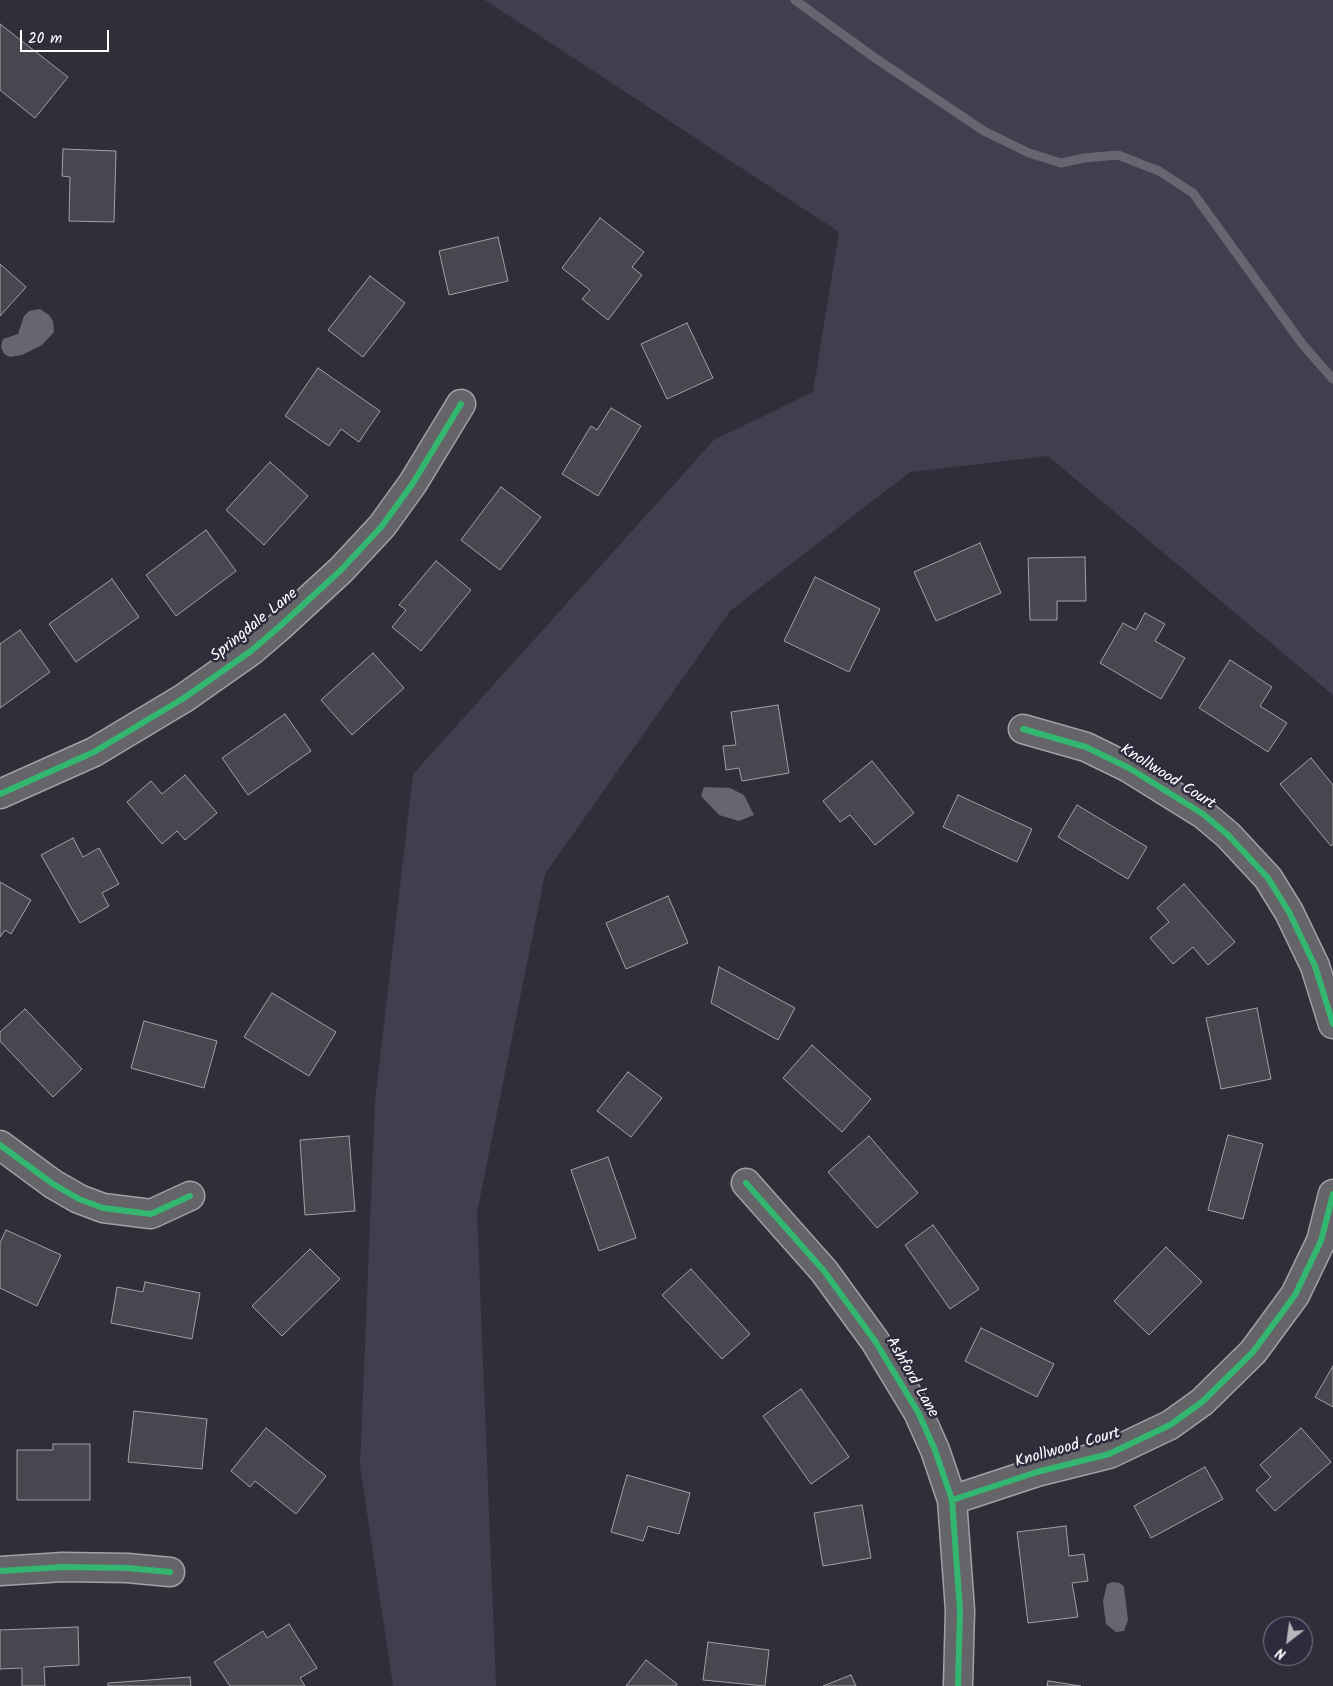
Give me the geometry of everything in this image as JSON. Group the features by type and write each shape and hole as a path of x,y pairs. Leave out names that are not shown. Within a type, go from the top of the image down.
{"street":[{"name":"Springdale Lane","path":"0,794 94,752 184,698 272,633 365,546 413,483 461,404"},
{"name":"Knollwood Court","path":"1023,728 1086,747 1129,768 1196,810 1228,835 1268,878 1289,912 1316,966 1333,1024"},
{"path":"0,1144 53,1184 79,1199 103,1208 151,1214 190,1196"},
{"name":"Ashford Lane","path":"746,1183 824,1272 875,1341 918,1412 952,1500 960,1610 958,1686"},
{"name":"Knollwood Court","path":"952,1500 1037,1472 1109,1454 1170,1425 1202,1402 1225,1382 1253,1352 1295,1295 1321,1241 1333,1194"},
{"path":"0,1571 63,1568 127,1568 170,1572"}],"shaded area":[{"path":"485,0 1333,0 1333,695 1048,456 910,472 730,611 545,874 477,1213 496,1686 393,1686 360,1466 375,1102 413,774 714,440 813,392 839,232"},
{"path":"40,309 49,315 53,321 54,332 42,345 22,355 10,357 4,354 1,347 3,339 18,334 24,316 29,311"},
{"path":"704,787 730,788 744,795 754,815 739,821 719,815 701,796"},
{"path":"1113,1582 1120,1583 1124,1587 1128,1620 1124,1631 1116,1632 1106,1624 1103,1601 1107,1584"}],"building":[{"path":"0,24 68,77 35,118 0,90"},
{"path":"63,149 116,151 114,222 69,221 70,177 62,176"},
{"path":"600,218 644,252 632,267 642,275 608,320 582,299 590,290 562,268"},
{"path":"498,237 508,281 449,295 439,251"},
{"path":"0,264 26,287 0,316"},
{"path":"370,276 405,303 363,357 328,330"},
{"path":"687,323 713,378 667,399 641,344"},
{"path":"318,368 380,411 359,442 341,429 329,446 285,416"},
{"path":"611,408 641,426 598,496 562,474 591,426 597,430"},
{"path":"270,462 308,496 264,545 226,510"},
{"path":"501,487 541,517 500,570 461,540"},
{"path":"206,530 236,571 176,616 146,575"},
{"path":"980,543 1001,593 936,621 914,572"},
{"path":"1085,557 1086,601 1057,601 1057,620 1030,620 1028,558"},
{"path":"436,561 471,590 421,651 392,627 406,610 399,605"},
{"path":"815,577 880,609 849,672 784,641"},
{"path":"112,579 139,617 76,662 49,624"},
{"path":"1145,613 1165,624 1155,641 1185,658 1161,699 1100,663 1123,623 1136,630"},
{"path":"20,630 50,672 0,708 0,644"},
{"path":"373,653 404,688 352,735 321,700"},
{"path":"1230,660 1272,687 1260,706 1287,723 1268,752 1199,708"},
{"path":"778,705 789,773 742,781 739,768 726,770 723,746 736,745 731,712"},
{"path":"285,714 311,751 248,795 222,758"},
{"path":"1311,758 1333,785 1333,844 1331,846 1280,784"},
{"path":"872,761 914,813 875,845 850,815 840,822 823,801"},
{"path":"185,775 217,813 185,840 177,831 162,844 127,802 151,781 162,794"},
{"path":"958,795 1032,829 1017,862 943,827"},
{"path":"1077,805 1147,847 1128,879 1058,837"},
{"path":"73,838 83,857 99,848 119,884 102,893 109,906 80,923 41,855"},
{"path":"0,882 31,900 11,934 5,930 0,937"},
{"path":"1184,884 1235,942 1208,965 1193,947 1173,964 1150,938 1169,922 1157,908"},
{"path":"668,896 688,943 626,969 606,923"},
{"path":"719,967 795,1008 778,1040 711,1003"},
{"path":"272,993 336,1032 309,1076 244,1037"},
{"path":"1257,1008 1271,1079 1221,1089 1206,1018"},
{"path":"25,1009 82,1069 53,1097 0,1041 0,1032"},
{"path":"144,1021 217,1041 204,1088 131,1068"},
{"path":"812,1045 871,1099 842,1132 783,1078"},
{"path":"628,1072 662,1098 631,1137 597,1111"},
{"path":"1228,1135 1263,1144 1243,1219 1208,1210"},
{"path":"349,1136 355,1211 305,1215 300,1140"},
{"path":"869,1136 918,1193 877,1228 828,1172"},
{"path":"608,1157 636,1238 599,1251 571,1170"},
{"path":"933,1225 979,1289 950,1309 905,1245"},
{"path":"6,1230 61,1255 37,1306 0,1288 0,1243"},
{"path":"1166,1247 1202,1282 1149,1335 1114,1301"},
{"path":"310,1249 340,1279 282,1336 252,1306"},
{"path":"691,1269 750,1334 722,1359 662,1295"},
{"path":"145,1282 200,1293 192,1339 111,1323 117,1287 143,1292"},
{"path":"981,1328 1054,1364 1037,1397 965,1361"},
{"path":"1333,1366 1333,1407 1315,1397"},
{"path":"801,1389 849,1457 811,1484 763,1416"},
{"path":"134,1411 207,1419 202,1469 128,1462"},
{"path":"266,1428 326,1476 296,1514 255,1481 250,1487 231,1471"},
{"path":"1301,1428 1331,1462 1275,1511 1256,1490 1271,1477 1260,1465"},
{"path":"53,1444 90,1444 90,1500 17,1500 17,1450 53,1450"},
{"path":"1205,1467 1223,1499 1151,1538 1134,1506"},
{"path":"627,1475 690,1493 679,1534 648,1526 643,1541 611,1532"},
{"path":"862,1505 871,1558 823,1566 814,1513"},
{"path":"1066,1526 1069,1556 1084,1554 1088,1581 1072,1583 1078,1617 1028,1623 1017,1532"},
{"path":"289,1624 317,1668 300,1678 305,1686 230,1686 214,1662 263,1631 267,1638"},
{"path":"78,1627 79,1665 44,1667 45,1686 22,1686 22,1668 0,1669 0,1630"},
{"path":"708,1642 769,1650 765,1686 703,1680"},
{"path":"646,1660 677,1684 676,1686 626,1686"},
{"path":"851,1675 856,1686 823,1686"},
{"path":"190,1677 191,1686 108,1686 108,1683"},
{"path":"1048,1681 1081,1686 1047,1686"}],"waterway":[{"path":"795,0 875,58 984,131 1029,153 1061,163 1084,158 1118,155 1159,171 1193,193 1303,345 1333,379"}],"cycle path":[{"path":"0,794 94,752 184,698 251,651 341,570 382,526 413,483 461,404"},
{"path":"1023,729 1086,747 1129,768 1203,814 1228,835 1268,878 1289,912 1315,966 1333,1024"},
{"path":"0,1145 53,1184 79,1199 103,1208 151,1214 190,1196"},
{"path":"746,1183 824,1271 875,1341 918,1412 935,1450 952,1500 960,1610 958,1686"},
{"path":"952,1500 1037,1472 1109,1454 1170,1425 1202,1402 1253,1352 1295,1295 1321,1241 1333,1194"},
{"path":"0,1571 63,1567 127,1568 170,1572"}]}
